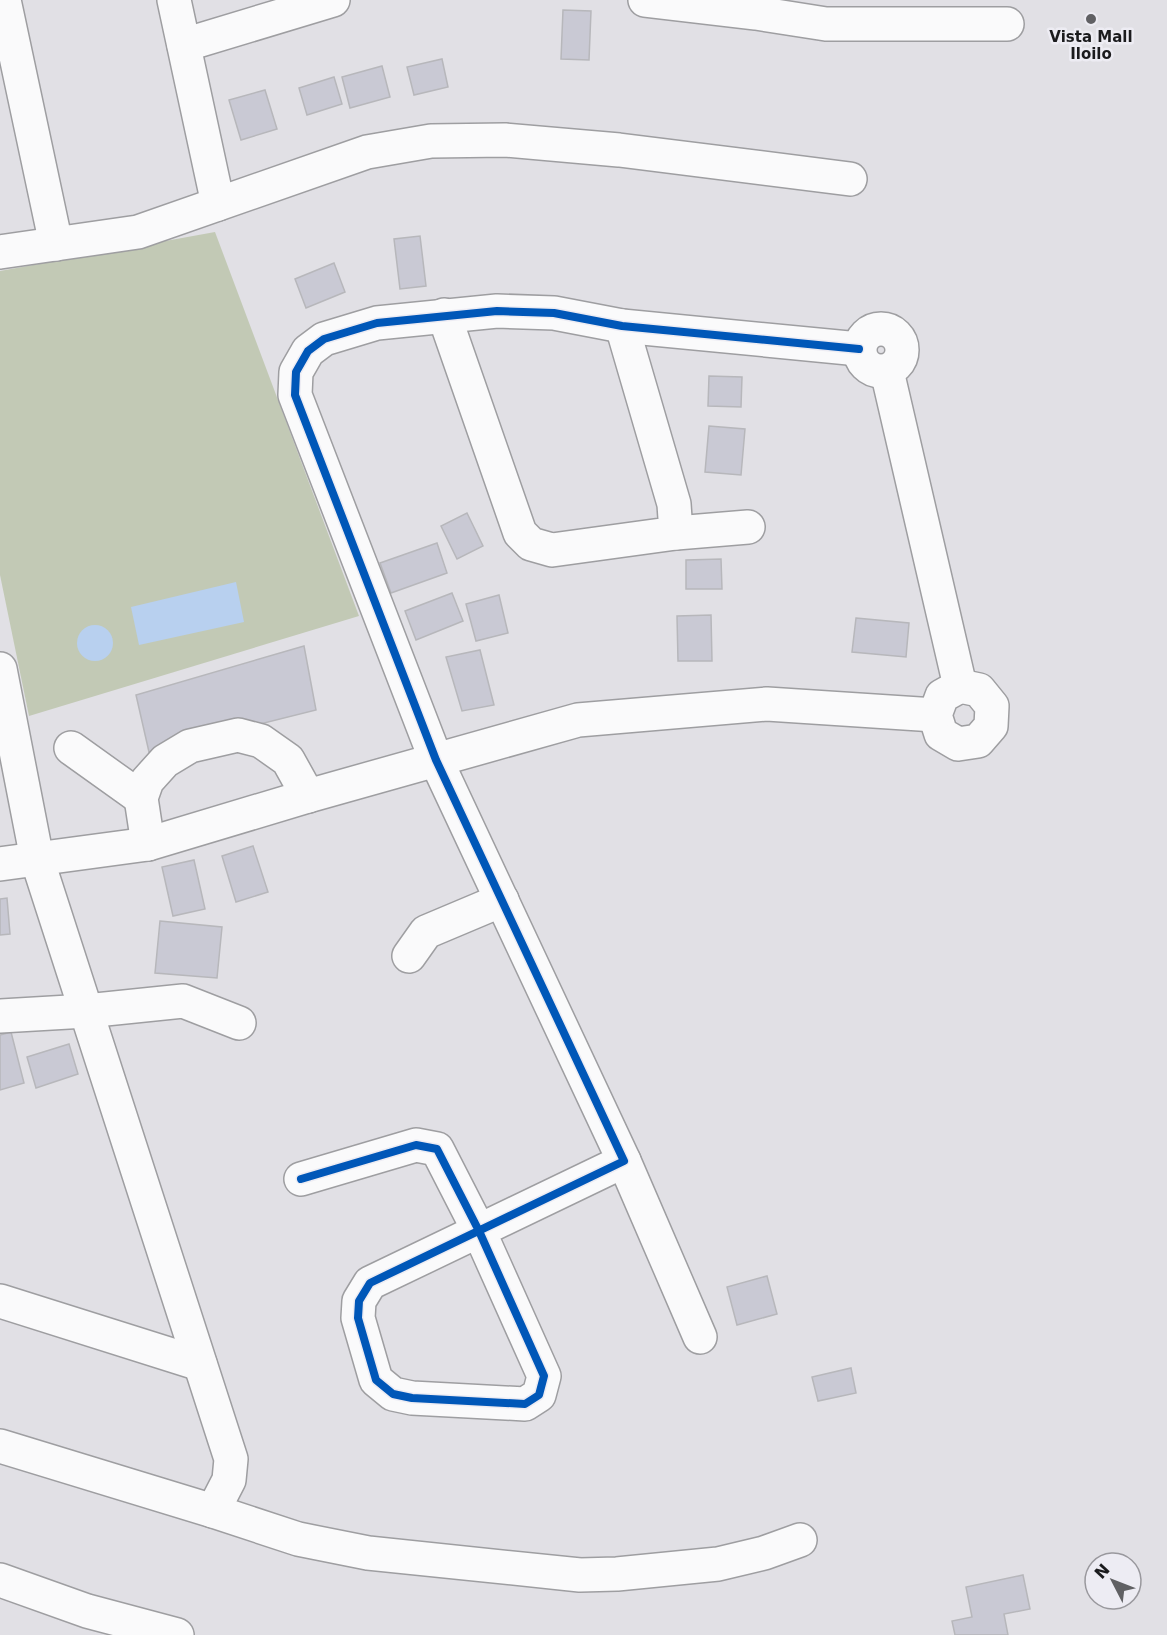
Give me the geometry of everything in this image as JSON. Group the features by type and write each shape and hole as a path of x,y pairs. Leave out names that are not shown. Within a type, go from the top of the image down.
{"street":[{"path":"4,0 10,78 56,244"},
{"path":"174,0 218,204"},
{"path":"184,45 333,0"},
{"path":"645,0 756,7 826,24 892,12 1007,24"},
{"path":"0,252 138,232 367,152 431,141 505,140 619,150 850,179"},
{"path":"700,1337 624,1161 436,760 295,395 296,372 308,351 324,339 377,323 497,311 554,313 622,326 859,348 864,336 875,329 889,330 899,338 903,350 898,363 887,370 960,686"},
{"path":"444,315 520,532 531,544 552,550 676,533 748,527"},
{"path":"622,326 674,504 676,533"},
{"path":"0,669 37,859 231,1459 229,1480 213,1511"},
{"path":"960,686 979,690 992,705 991,726 978,741 958,744 941,734 935,715 942,696 960,686"},
{"path":"0,864 148,844 578,720 768,704 935,715"},
{"path":"148,844 141,798 147,781 165,761 189,746 238,735 261,741 288,760 308,796"},
{"path":"71,748 141,798"},
{"path":"409,956 426,932 502,900"},
{"path":"0,1016 86,1011 183,1001 239,1023"},
{"path":"301,1179 416,1145 437,1149 479,1231 544,1376 539,1395 525,1404 412,1398 393,1394 376,1380 358,1318 359,1301 370,1283 479,1231 624,1161"},
{"path":"0,1301 200,1364"},
{"path":"0,1446 298,1539 368,1553 580,1575 617,1574 718,1564 764,1553 800,1540"},
{"path":"0,1580 87,1611 177,1635"}],"green space":[{"path":"215,232 359,616 29,716 0,575 0,271"}],"water":[{"path":"236,582 244,622 139,645 131,607"},
{"path":"95,625 108,630 113,643 108,656 95,661 82,656 77,643 82,630"}],"building":[{"path":"563,10 591,11 589,60 561,59"},
{"path":"442,59 448,87 414,95 407,67"},
{"path":"382,66 390,97 350,108 342,77"},
{"path":"334,77 342,104 307,115 299,88"},
{"path":"265,90 277,129 241,140 229,100"},
{"path":"420,236 426,286 400,289 394,239"},
{"path":"334,263 345,292 306,308 295,279"},
{"path":"709,376 742,377 741,407 708,406"},
{"path":"709,426 745,429 741,475 705,472"},
{"path":"467,513 483,546 457,559 441,526"},
{"path":"437,543 447,573 391,593 380,563"},
{"path":"721,559 722,589 686,589 686,560"},
{"path":"452,593 463,621 416,640 405,611"},
{"path":"499,595 508,633 476,641 466,604"},
{"path":"711,615 712,661 678,661 677,616"},
{"path":"856,618 909,623 906,657 852,652"},
{"path":"304,646 316,710 149,752 136,695"},
{"path":"480,650 494,705 462,711 446,657"},
{"path":"253,846 268,892 236,902 222,856"},
{"path":"194,860 205,909 173,916 162,867"},
{"path":"7,898 10,934 0,935 0,899"},
{"path":"160,921 222,927 217,978 155,973"},
{"path":"11,1032 24,1083 0,1090 0,1035"},
{"path":"69,1044 78,1074 36,1088 27,1057"},
{"path":"767,1276 777,1314 737,1325 727,1287"},
{"path":"851,1368 856,1393 818,1401 812,1377"},
{"path":"1023,1575 1030,1609 1004,1614 1008,1635 955,1635 952,1621 972,1617 966,1587"}],"cycle path":[{"path":"301,1179 416,1145 437,1149 479,1231 544,1376 539,1395 525,1404 412,1398 393,1394 376,1380 358,1318 359,1301 370,1283 624,1161 436,760 295,395 296,372 308,351 324,339 377,323 497,311 554,313 622,326 859,349"}],"place":[{"name":"Vista Mall Iloilo","path":"1091,19"}]}
